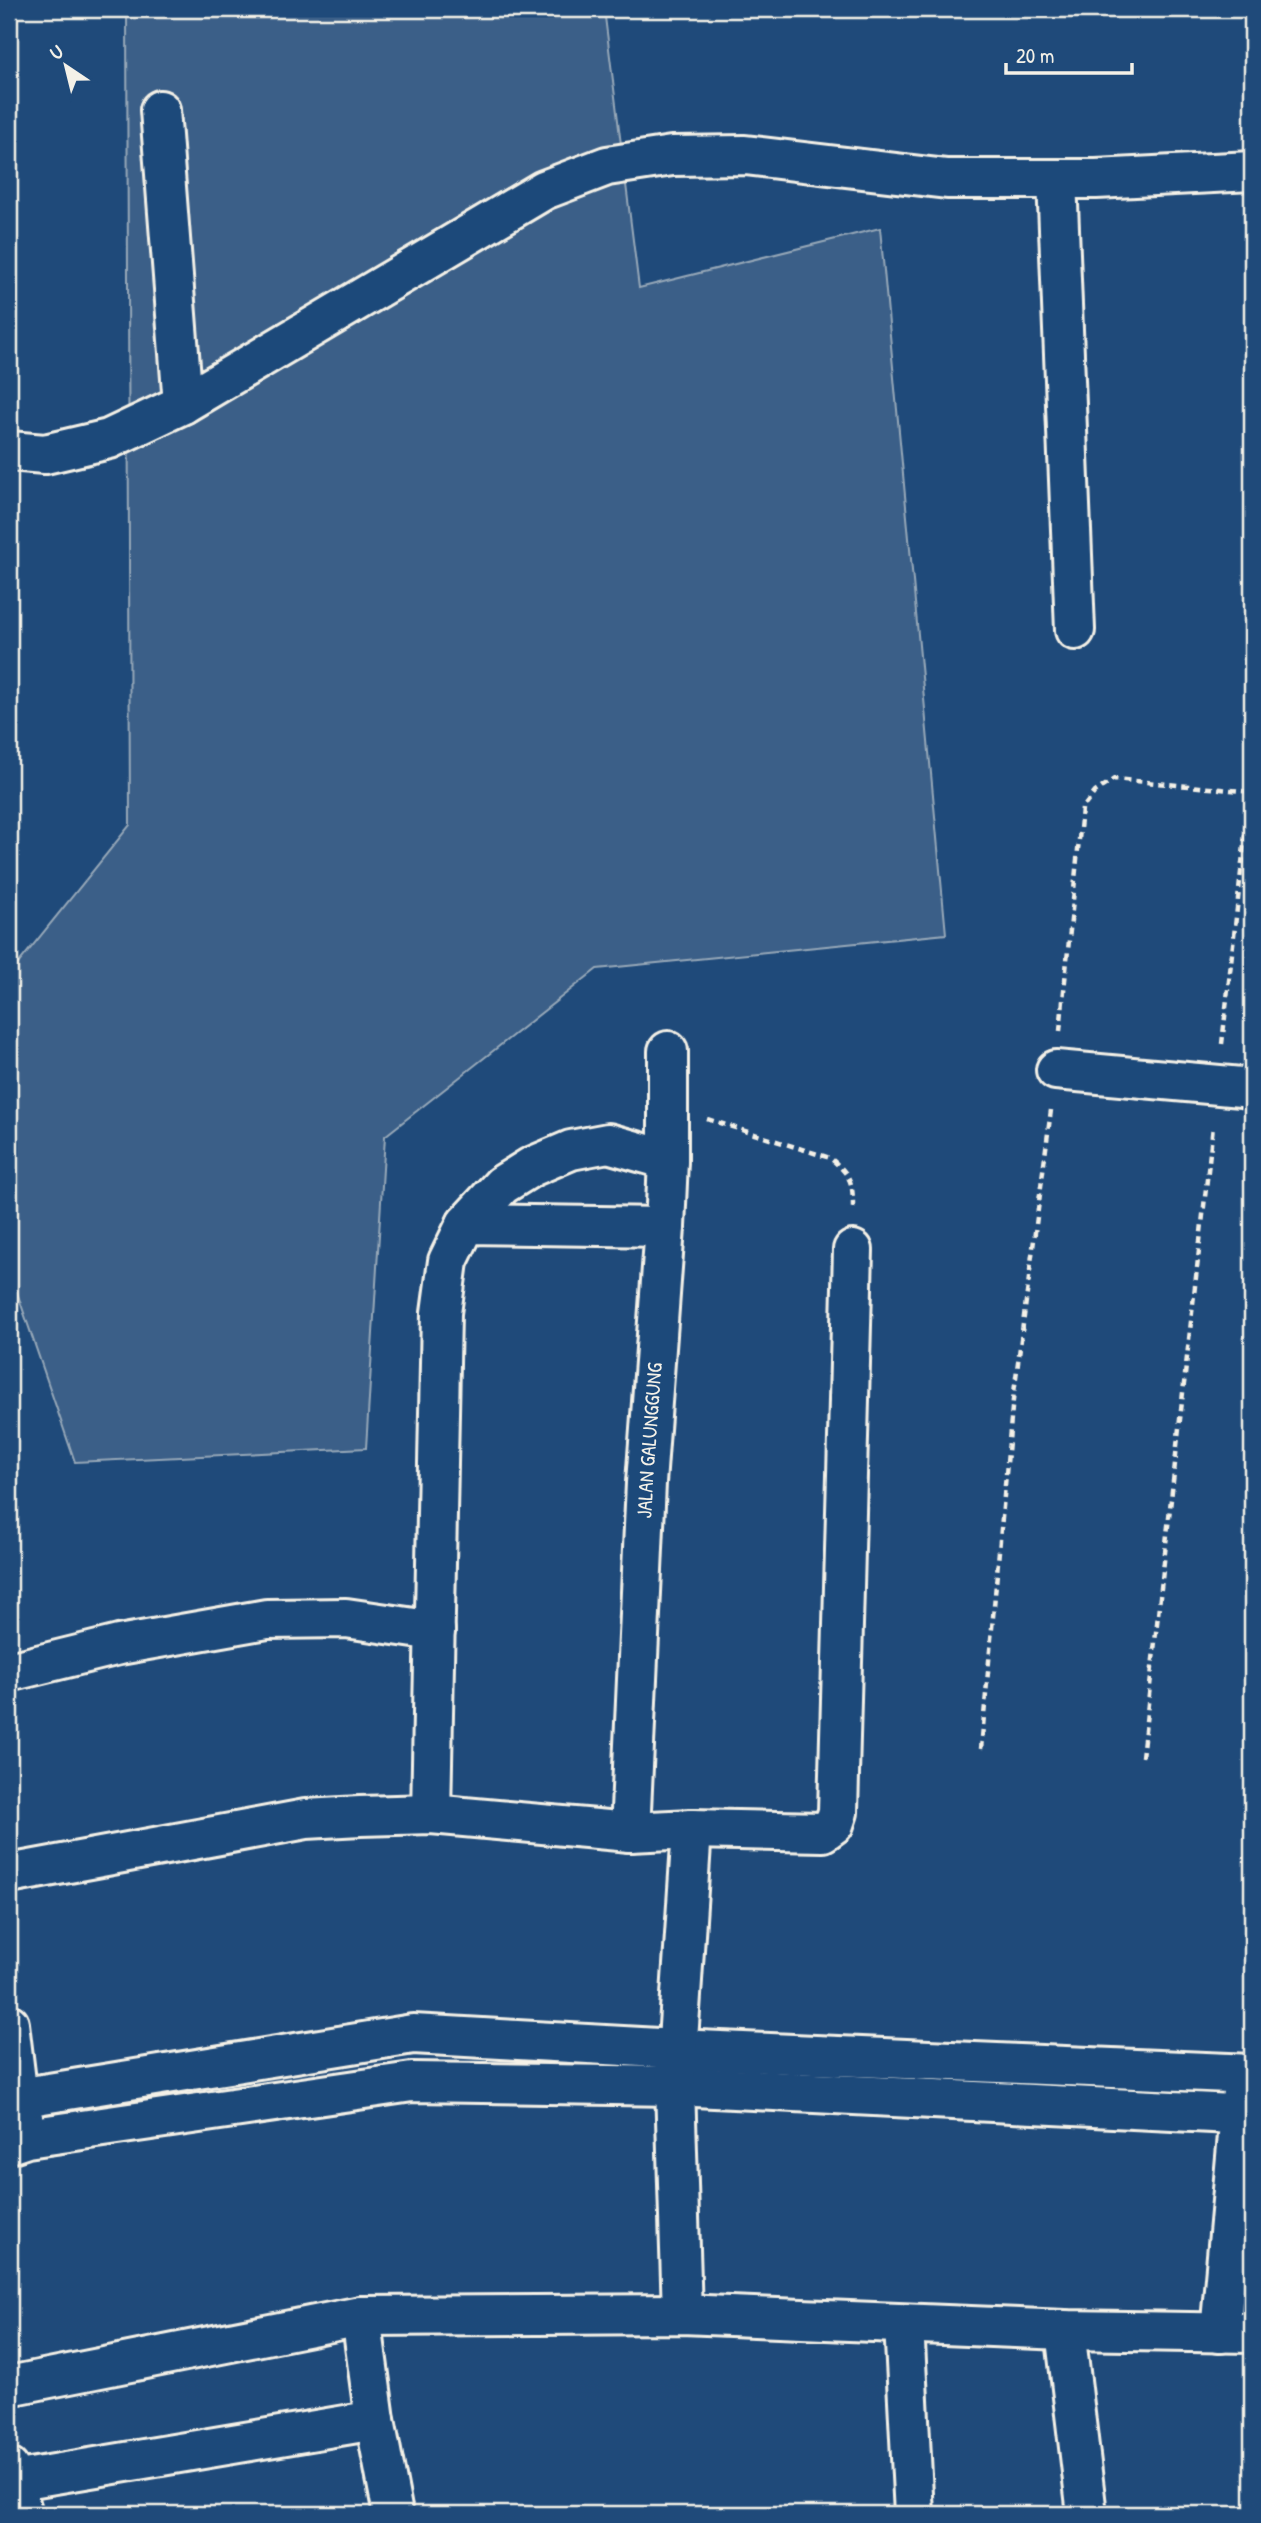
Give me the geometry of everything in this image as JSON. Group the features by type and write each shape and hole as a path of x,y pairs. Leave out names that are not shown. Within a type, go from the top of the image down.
{"street":[{"path":"160,110 183,404"},
{"path":"9,451 45,454 109,439 183,404 544,190 607,166 672,156 745,155 947,179 1057,179 1252,171"},
{"path":"1057,179 1075,630"},
{"name":"JALAN GALUNGGUNG","path":"630,1832 646,1483 665,1227 668,1051"},
{"path":"1056,1070 1235,1086"},
{"path":"431,1814 441,1313 449,1261 466,1224 502,1185 531,1167 570,1150 608,1143 668,1160"},
{"path":"466,1224 665,1227"},
{"path":"9,1874 306,1819 431,1814 630,1832 692,1829 823,1832 834,1824 838,1812 853,1250"},
{"path":"9,1672 119,1645 267,1619 346,1618 435,1631"},
{"path":"682,2314 676,2067 692,1829"},
{"path":"9,2024 18,2141 412,2082 676,2067 1247,2074 1236,2333 1065,2330 682,2314 361,2316 9,2386"},
{"path":"13,2099 413,2034 676,2067 1247,2115"},
{"path":"361,2316 375,2420 393,2514"},
{"path":"904,2324 914,2514"},
{"path":"1065,2330 1087,2514"},
{"path":"15,2488 375,2420"}],"path":[{"path":"981,1749 1012,1408 1056,1070 1082,809 1095,792 1114,779 1251,792 1235,1086 1142,1757"},
{"path":"667,1106 830,1158 844,1169 853,1185 853,1250"}],"shaded area":[{"path":"127,9 604,9 639,288 880,228 946,934 597,969 385,1136 366,1448 75,1462 9,1269 9,975 130,825"}]}
